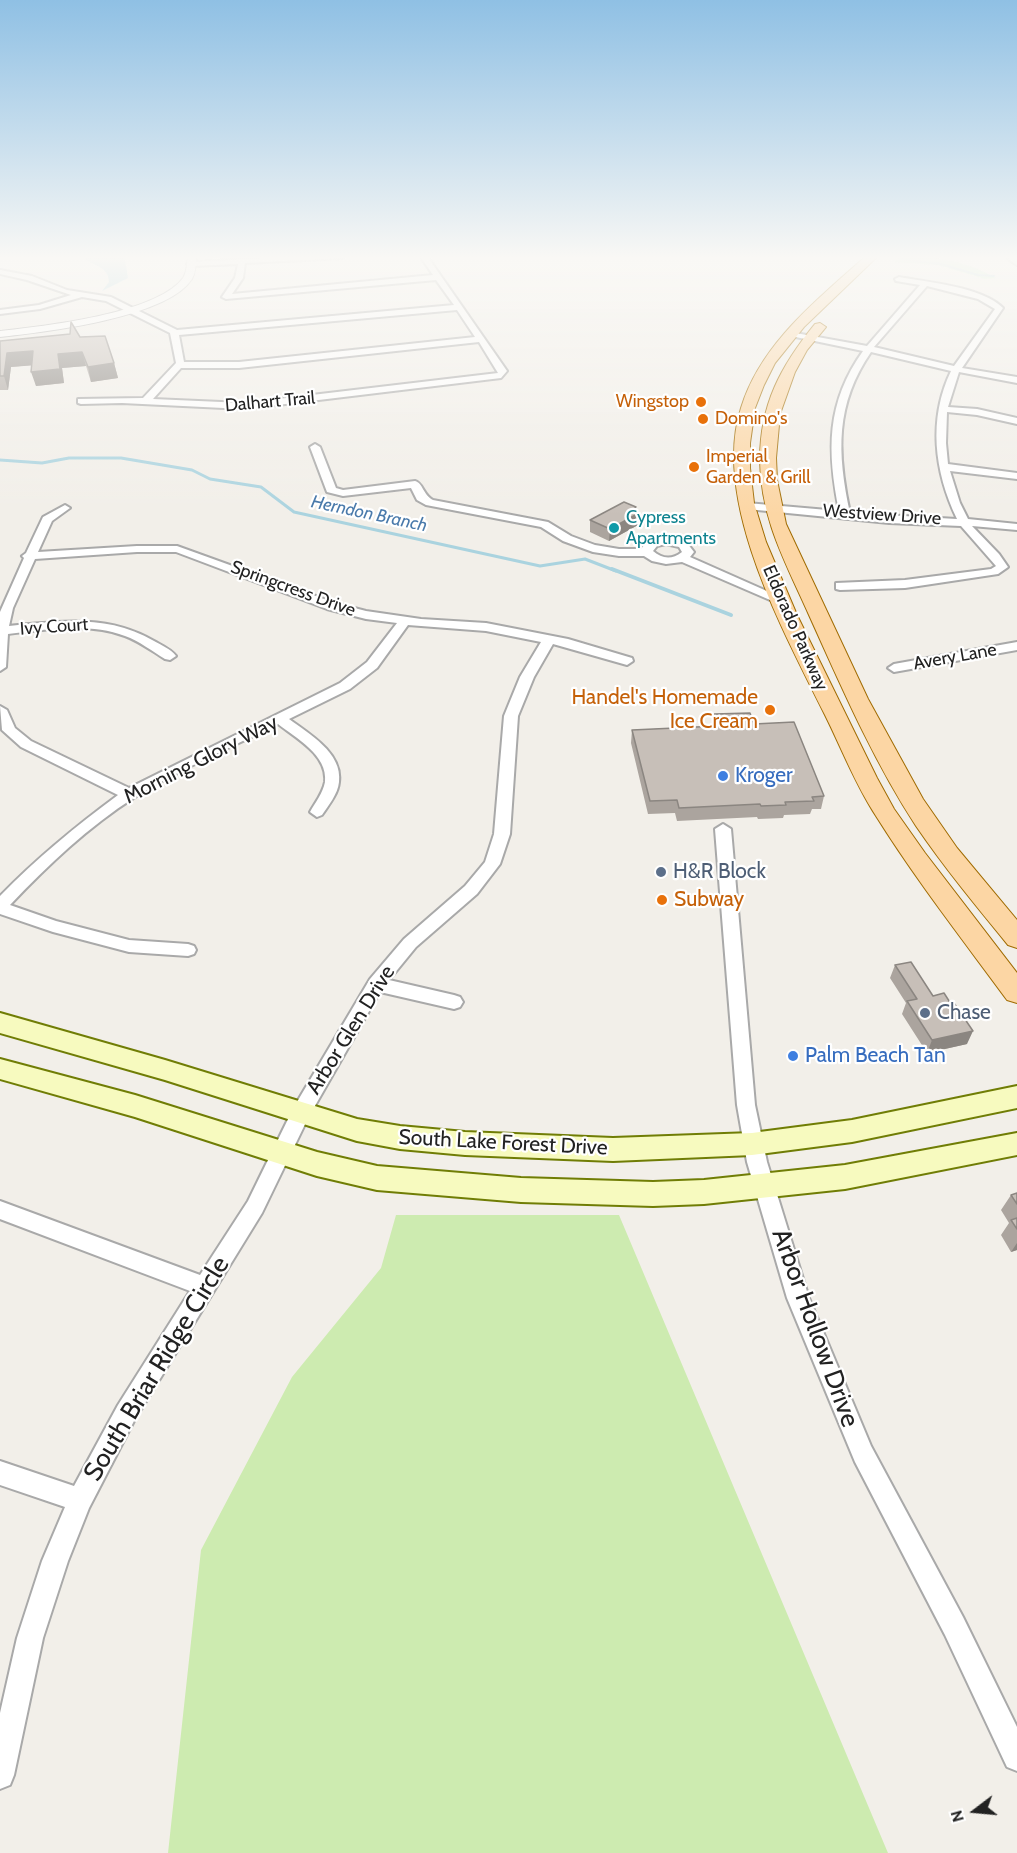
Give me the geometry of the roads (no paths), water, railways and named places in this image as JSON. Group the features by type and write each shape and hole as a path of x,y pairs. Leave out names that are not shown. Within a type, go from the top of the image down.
{"main road":[{"name":"Eldorado Parkway","path":"792,342 769,360 753,395 743,435 744,489 759,546 806,657 879,803 920,867 1017,993"},
{"name":"Eldorado Parkway","path":"801,342 801,348 784,376 770,421 768,459 772,507 777,524 837,656 913,801 946,848 1017,938"},
{"path":"753,395 767,398 770,401 768,418 770,421"},
{"path":"806,657 837,656"},
{"path":"879,803 913,801"},
{"name":"South Lake Forest Drive","path":"0,1023 165,1070 301,1113 387,1136 489,1145 632,1150 752,1144 830,1135 915,1120 1017,1097"},
{"name":"South Lake Forest Drive","path":"0,1069 135,1106 282,1153 377,1178 521,1190 653,1194 765,1185 845,1177 946,1160 1017,1144"}],"street":[{"path":"145,402 179,365 181,360 177,342"},
{"path":"179,365 239,365 449,342"},
{"name":"Dalhart Trail","path":"81,401 103,399 214,407 244,406 501,375 503,371 483,342"},
{"path":"844,342 1017,380"},
{"path":"845,514 836,475 835,424 848,380 873,342"},
{"path":"840,586 905,584 1000,570 1001,564 974,536 964,521 947,483 940,432 942,409 949,384 975,342"},
{"path":"942,409 984,413 1017,421"},
{"path":"315,447 331,490 343,493 415,484 421,498 430,503 544,524 559,536 586,548 634,553 647,552 654,558 666,561 683,558 752,586 777,591"},
{"path":"945,467 1017,476"},
{"name":"Westview Drive","path":"747,506 895,520 964,521 1017,526"},
{"path":"0,667 2,631 7,608 28,556 47,519 65,508"},
{"path":"647,552 647,548 654,543 673,541 686,549 686,555 683,558"},
{"name":"Springcress Drive","path":"28,556 137,549 177,549 330,606 405,621 472,625 549,639 627,661"},
{"path":"752,586 777,591"},
{"name":"Morning Glory Way","path":"0,907 63,843 100,813 129,794 173,770 345,687 362,674 384,651 405,621"},
{"name":"Ivy Court","path":"2,631 81,624 98,625 131,634 170,656"},
{"name":"Arbor Glen Drive","path":"301,1113 376,984 410,943 475,886 492,864 502,834 504,780 511,716 527,677 549,639"},
{"name":"Avery Lane","path":"894,668 1017,646"},
{"path":"0,710 9,730 26,744 129,794"},
{"path":"280,719 308,740 329,763 332,782 316,812"},
{"name":"Arbor Hollow Drive","path":"723,829 746,1106 752,1144 802,1309 863,1454 954,1626 1017,1757"},
{"path":"0,907 53,926 129,946 188,950"},
{"path":"376,984 454,1002"},
{"name":"South Briar Ridge Circle","path":"0,1775 30,1638 55,1561 80,1500 126,1413 255,1207 301,1113"},
{"path":"0,1210 205,1287"},
{"path":"0,1473 80,1500"}],"waterway":[{"name":"Herndon Branch","path":"0,460 42,463 69,458 121,458 192,470 210,479 261,487 294,512 540,566 585,559 616,571"},
{"name":"Herndon Branch","path":"612,569 731,615"}],"place":[{"name":"Wingstop","path":"701,402"},
{"name":"Domino's","path":"703,419"},
{"name":"Imperial Garden & Grill","path":"694,467"},
{"name":"Cypress Apartments","path":"614,528"},
{"name":"Handel's Homemade Ice Cream","path":"770,710"},
{"name":"Kroger","path":"723,776"},
{"name":"H&R Block","path":"661,872"},
{"name":"Subway","path":"662,900"},
{"name":"Chase","path":"925,1013"},
{"name":"Palm Beach Tan","path":"793,1056"}]}
